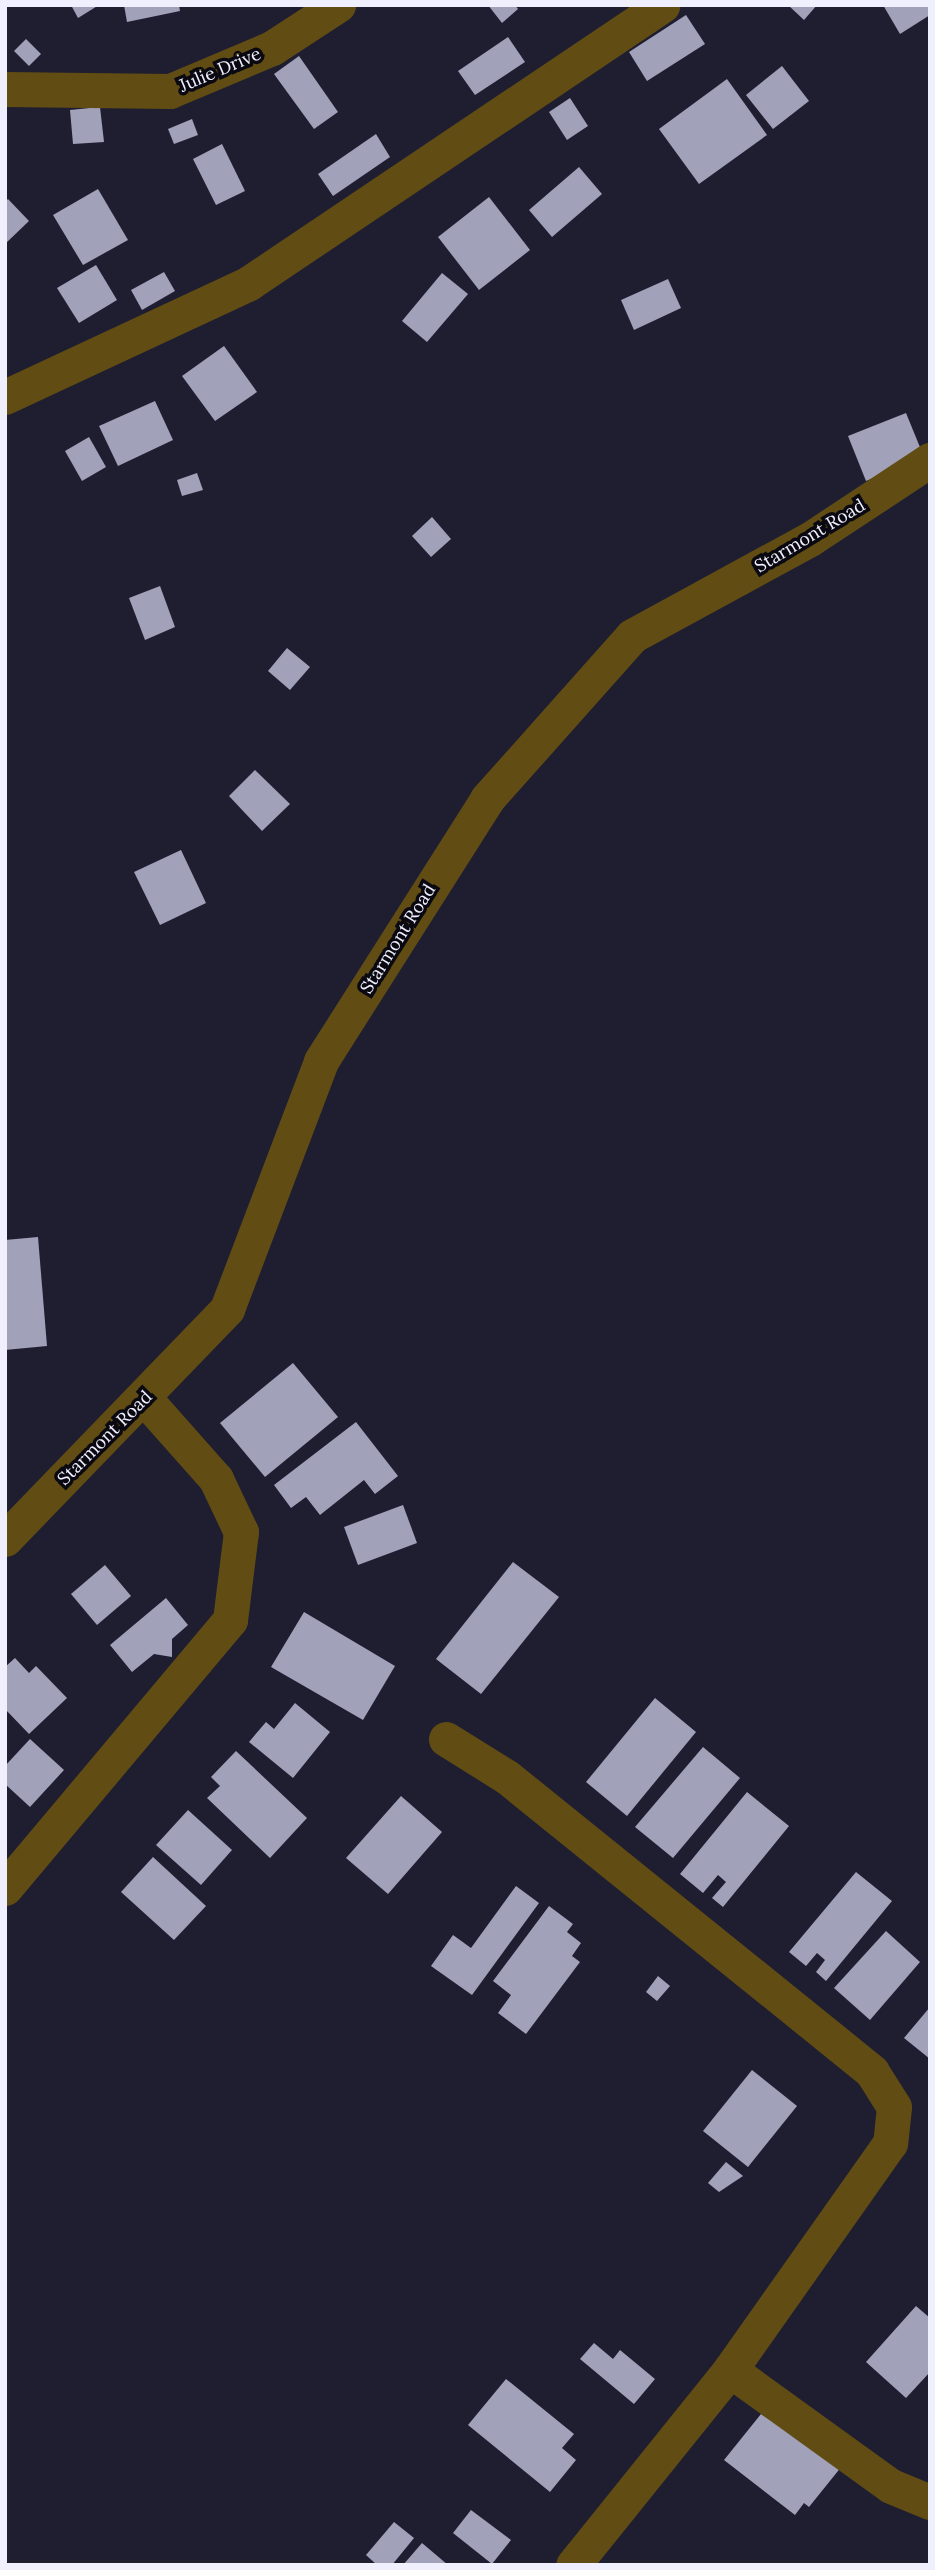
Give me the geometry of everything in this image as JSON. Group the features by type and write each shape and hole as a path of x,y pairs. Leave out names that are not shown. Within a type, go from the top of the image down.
{"street":[{"name":"Julie Drive","path":"5,89 170,90 272,48 338,5"},
{"path":"5,397 249,283 662,5"},
{"name":"Starmont Road","path":"5,1539 145,1399 227,1309 321,1061 487,799 632,636 810,539 930,460"},
{"path":"5,1888 230,1620 241,1532 216,1479 145,1399"},
{"path":"446,1739 508,1777 872,2072 894,2107 890,2143 730,2370 573,2565"},
{"path":"730,2370 891,2486 930,2502"}],"building":[{"path":"71,5 99,5 78,18"},
{"path":"124,5 179,5 180,11 127,22"},
{"path":"488,5 515,5 518,9 502,23"},
{"path":"788,5 817,5 804,20"},
{"path":"883,5 930,5 930,15 900,34"},
{"path":"686,15 705,44 647,81 629,52"},
{"path":"508,37 525,62 475,95 458,71"},
{"path":"26,39 41,54 29,66 14,51"},
{"path":"299,56 338,112 314,129 274,74"},
{"path":"782,66 809,101 773,129 746,95"},
{"path":"727,79 767,135 699,184 659,129"},
{"path":"570,98 588,126 567,140 549,112"},
{"path":"100,107 104,142 73,144 70,110"},
{"path":"192,119 198,135 174,144 168,129"},
{"path":"376,134 390,157 333,196 318,174"},
{"path":"222,144 245,191 216,205 193,159"},
{"path":"579,167 602,194 552,237 529,210"},
{"path":"98,189 128,240 83,265 53,215"},
{"path":"489,197 530,250 479,290 438,237"},
{"path":"8,199 29,221 5,244 5,202"},
{"path":"96,265 117,300 79,323 57,288"},
{"path":"164,272 175,291 142,310 131,290"},
{"path":"442,273 468,294 427,342 402,321"},
{"path":"668,279 681,308 634,330 621,300"},
{"path":"224,346 257,392 215,421 182,376"},
{"path":"155,401 173,440 118,466 99,426"},
{"path":"906,413 924,457 866,481 848,436"},
{"path":"89,437 106,467 82,481 65,451"},
{"path":"197,473 203,490 182,496 177,480"},
{"path":"432,517 451,539 431,557 412,536"},
{"path":"160,586 175,627 145,640 129,598"},
{"path":"287,648 310,667 290,690 268,671"},
{"path":"255,770 290,804 262,831 229,796"},
{"path":"181,850 206,903 160,925 134,872"},
{"path":"38,1237 47,1346 5,1350 5,1240"},
{"path":"293,1363 338,1417 265,1477 220,1423"},
{"path":"356,1422 398,1476 375,1494 364,1480 320,1515 306,1497 291,1508 274,1485"},
{"path":"403,1505 417,1543 358,1565 344,1527"},
{"path":"513,1562 559,1597 481,1694 436,1659"},
{"path":"105,1565 131,1596 97,1625 71,1594"},
{"path":"166,1598 188,1625 172,1639 172,1657 154,1654 132,1672 110,1645"},
{"path":"304,1612 395,1666 363,1720 271,1667"},
{"path":"15,1658 29,1673 36,1666 67,1698 29,1734 5,1709 5,1667"},
{"path":"655,1698 696,1732 627,1816 586,1782"},
{"path":"295,1703 330,1732 293,1778 249,1742 266,1722 274,1729"},
{"path":"30,1739 64,1770 30,1807 5,1784 5,1766"},
{"path":"703,1747 740,1778 673,1858 635,1827"},
{"path":"236,1751 307,1818 270,1858 207,1798 220,1786 211,1777"},
{"path":"747,1792 789,1826 723,1907 712,1898 726,1882 718,1875 703,1893 680,1874"},
{"path":"401,1796 442,1832 388,1894 346,1858"},
{"path":"188,1810 232,1850 201,1885 156,1845"},
{"path":"153,1857 206,1906 174,1940 121,1892"},
{"path":"856,1872 892,1901 826,1981 816,1972 825,1960 817,1953 806,1966 789,1952"},
{"path":"516,1886 539,1903 472,1995 431,1966 453,1935 471,1948"},
{"path":"549,1906 573,1924 567,1932 581,1943 572,1956 580,1962 526,2034 498,2013 511,1995 493,1981"},
{"path":"886,1931 920,1962 870,2020 834,1988"},
{"path":"658,1976 670,1986 657,2001 646,1992"},
{"path":"930,2007 930,2059 904,2038"},
{"path":"752,2070 797,2106 748,2167 703,2131"},
{"path":"726,2162 743,2176 719,2192 708,2183"},
{"path":"916,2306 930,2318 930,2372 906,2398 866,2362"},
{"path":"594,2343 613,2359 620,2350 655,2379 634,2404 580,2359"},
{"path":"506,2379 574,2434 562,2448 576,2460 550,2492 468,2425"},
{"path":"761,2414 842,2466 809,2507 804,2503 795,2515 724,2460"},
{"path":"471,2510 511,2540 492,2564 453,2533"},
{"path":"394,2522 414,2538 392,2565 377,2565 366,2555"},
{"path":"422,2543 448,2565 403,2565"}]}
